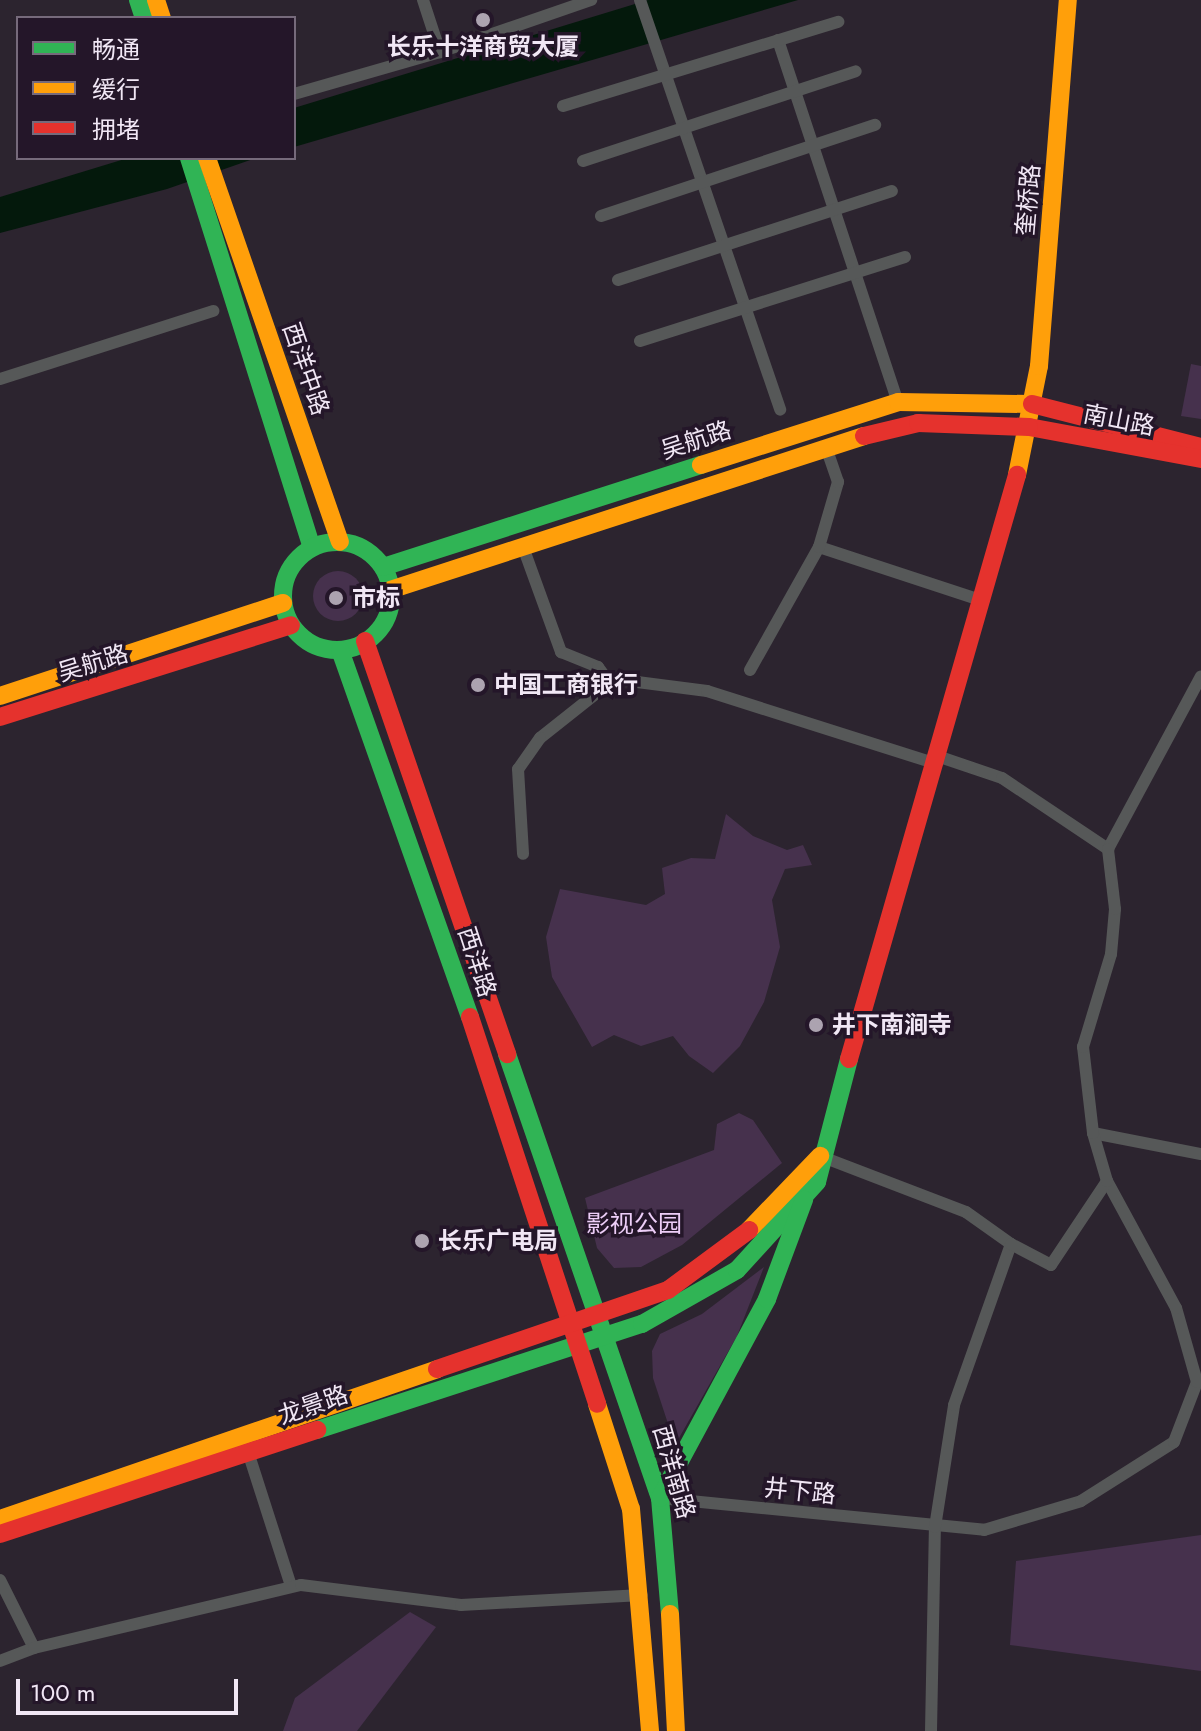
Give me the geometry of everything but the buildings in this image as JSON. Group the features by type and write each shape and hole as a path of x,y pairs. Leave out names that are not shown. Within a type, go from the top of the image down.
{"main road":[{"name":"奎桥路","path":"660,1498 767,1299 804,1200 817,1182 820,1156 939,760 983,601 1029,427 1068,0"},
{"path":"190,160 217,215"},
{"path":"207,160 217,215"},
{"name":"西洋中路","path":"217,215 308,448 340,542"},
{"name":"西洋中路","path":"217,215 283,456 312,547"},
{"name":"吴航路","path":"383,567 898,402 1032,404"},
{"name":"南山路","path":"1032,404 1201,447"},
{"name":"吴航路","path":"390,590 826,448 918,423 1029,427"},
{"name":"南山路","path":"1029,427 1201,459"},
{"path":"283,456 308,448"},
{"path":"340,542 361,547 383,567 390,590 385,619 365,641 340,650 312,644 291,625 283,603 289,570 312,547 340,542"},
{"path":"446,547 453,570"},
{"name":"吴航路","path":"0,696 283,603"},
{"name":"吴航路","path":"0,717 291,625"},
{"path":"190,634 197,656"},
{"name":"西洋路","path":"365,641 583,1283"},
{"name":"西洋路","path":"340,650 365,710 572,1324"},
{"path":"365,710 386,703"},
{"path":"0,1519 668,1290 694,1274 750,1229 820,1156"},
{"name":"龙景路","path":"0,1534 642,1324 737,1270 804,1200"},
{"name":"西洋南路","path":"583,1283 660,1498 667,1545 676,1731"},
{"path":"572,1324 631,1509 642,1595 650,1731"}],"street":[{"path":"423,0 440,52"},
{"path":"296,93 440,52 591,0"},
{"path":"640,2 780,410"},
{"path":"563,106 838,22"},
{"path":"778,40 898,402"},
{"path":"583,161 856,71"},
{"path":"601,216 875,125"},
{"path":"618,280 892,191"},
{"path":"640,341 905,257"},
{"path":"0,379 213,311"},
{"path":"750,670 819,547 838,482 826,448"},
{"path":"523,547 561,652 598,667 606,678 707,691 1002,778 1108,849 1201,676"},
{"path":"819,547 983,601"},
{"path":"523,854 518,769 540,738 603,688 606,678"},
{"name":"井下路","path":"660,1498 984,1530 1081,1501 1174,1442 1197,1382 1176,1308 1107,1181 1093,1133 1083,1047 1111,954 1115,909 1108,849"},
{"path":"1093,1133 1201,1154"},
{"path":"820,1156 966,1212 1011,1244 1051,1265 1107,1181"},
{"path":"931,1731 935,1527 954,1405 1011,1244"},
{"path":"248,1452 291,1586"},
{"path":"0,1580 34,1648"},
{"path":"0,1661 34,1648 291,1586 461,1605 642,1595"}],"green space":[{"path":"1191,364 1201,366 1201,419 1181,416"},
{"path":"338,571 355,579 363,596 355,613 338,621 321,613 313,596 321,579"},
{"path":"726,814 753,836 787,850 803,845 812,865 785,869 772,900 780,947 764,1002 740,1046 713,1073 689,1056 673,1036 641,1046 614,1035 592,1047 552,977 546,937 560,889 646,905 665,894 662,868 691,858 715,859"},
{"name":"影视公园","path":"739,1113 753,1120 782,1163 682,1245 641,1267 614,1268 597,1248 585,1198 714,1150 717,1124"},
{"path":"764,1267 737,1336 675,1445 653,1378 652,1351 660,1334 702,1314"},
{"path":"1201,1535 1201,1671 1010,1645 1016,1561"},
{"path":"410,1612 436,1627 357,1731 283,1731 295,1698"}],"shaded area":[{"path":"648,0 798,0 296,146 296,107"},
{"path":"121,160 250,160 167,189 0,233 0,197"}],"traffic: fast":[{"path":"138,0 143,16"},
{"path":"190,160 312,547"},
{"path":"383,567 701,465"},
{"path":"337,542 358,546 375,558 387,575 391,596 387,617 375,634 358,646 337,650 316,646 299,634 287,617 283,596 287,575 299,558 316,546 337,542"},
{"path":"340,650 470,1017"},
{"path":"507,1054 660,1498 670,1614"},
{"path":"317,1430 642,1324 737,1270 817,1182 849,1059"},
{"path":"660,1498 767,1299 804,1200"}],"traffic: slow":[{"path":"156,0 161,16"},
{"path":"1017,475 1039,366 1068,0"},
{"path":"208,160 340,542"},
{"path":"701,465 898,402 1032,404"},
{"path":"390,590 864,436"},
{"path":"0,696 283,603"},
{"path":"749,1230 820,1156"},
{"path":"0,1519 437,1369"},
{"path":"597,1404 631,1509 650,1731"},
{"path":"670,1614 676,1731"}],"traffic: jam":[{"path":"1032,404 1201,447"},
{"path":"864,436 918,423 1029,427"},
{"path":"1029,427 1201,459"},
{"path":"849,1059 1017,475"},
{"path":"0,717 291,625"},
{"path":"365,641 507,1054"},
{"path":"470,1017 597,1404"},
{"path":"437,1369 668,1290 749,1230"},
{"path":"0,1534 317,1430"}],"place":[{"name":"长乐十洋商贸大厦","path":"483,20"},
{"name":"市标","path":"336,598"},
{"name":"中国工商银行","path":"478,685"},
{"name":"井下南涧寺","path":"816,1025"},
{"name":"长乐广电局","path":"422,1241"}]}
